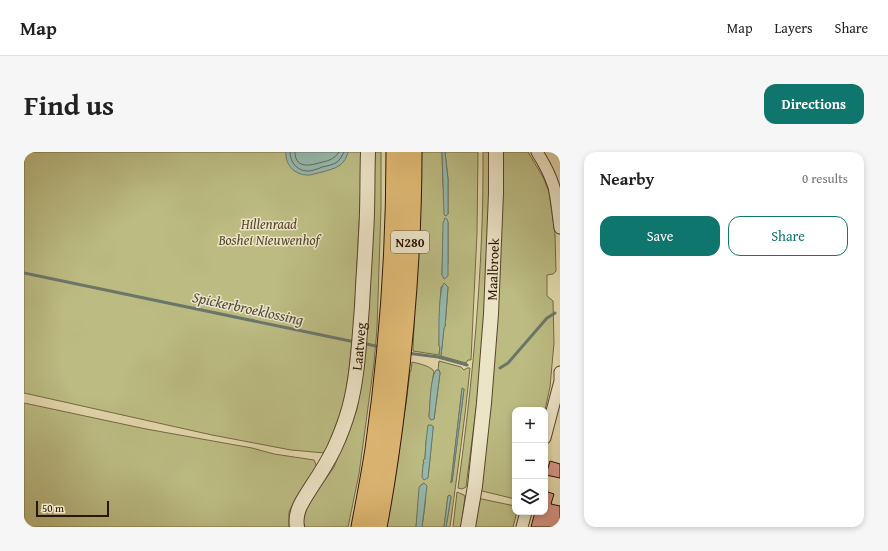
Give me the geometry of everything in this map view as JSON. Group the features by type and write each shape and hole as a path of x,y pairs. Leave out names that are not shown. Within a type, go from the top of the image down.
{"highway":[{"name":"N280","path":"396,152 394,255 396,331"},
{"name":"N280","path":"377,527 391,442 392,369 396,331 410,245 412,152"},
{"name":"N280","path":"361,527 392,369"}],"street":[{"name":"Laatweg","path":"297,527 296,522 298,511 302,500 313,486 334,449 349,410 354,386 360,326 366,233 368,152"},
{"name":"Maalbroek","path":"468,527 475,486 491,314 496,193 496,152"},
{"path":"537,152 547,169 554,186 560,228"},
{"path":"548,427 560,381 560,372"},
{"path":"522,527 525,515"}],"green space":[{"name":"Hillenraad Boshei Nieuwenhof","path":"24,152 361,152 362,166 354,325 349,370 344,405 325,453 291,450 212,435 24,393"},
{"path":"371,152 381,152 381,208 377,328 374,363 359,474 348,527 305,527 303,521 307,506 334,467 357,409 363,360"},
{"path":"418,152 442,152 443,185 448,214 448,179 445,152 478,152 477,233 471,360 468,360 466,363 441,356 448,287 441,287 439,355 413,351 418,217","holes":["444,221 448,222 448,263 442,275"]},
{"path":"483,152 492,152 492,238 479,386 466,487 462,489 458,488 470,390 479,291"},
{"path":"502,152 528,152 543,177 549,192 555,234 556,271 553,274 547,275 547,296 553,301 554,343 550,387 546,407 512,407 512,498 478,490"},
{"path":"439,361 461,367 464,370 470,368 450,527 446,527 451,497 450,495 448,496 444,527 422,527 426,486 424,483 420,486 416,527 384,527 412,362 427,366 434,371 429,417 434,419 440,373 438,370","holes":["462,389 464,389 451,483","433,427 428,477 426,479 423,465 425,459 426,441"]},
{"path":"24,403 146,429 252,448 274,454 314,460 317,467 296,498 289,512 289,527 24,527"},
{"path":"457,492 465,497 461,527 453,527"},
{"path":"477,498 512,505 512,515 516,515 513,527 472,527"}],"water":[{"path":"286,152 348,152 344,161 338,166 310,175 305,175 296,172 289,166"},
{"path":"442,152 445,152 448,179 448,214 446,216 444,214"},
{"path":"445,218 448,222 448,276 444,279 442,275 443,223"},
{"path":"444,283 448,287 441,356 439,355 439,313 442,287"},
{"path":"436,370 439,370 440,373 434,419 431,420 429,417 431,393"},
{"path":"462,388 464,389 451,483"},
{"path":"428,425 433,426 433,430 428,478 424,480 422,477 423,462 425,459"},
{"path":"424,483 427,486 422,527 416,527 419,488"},
{"path":"449,495 451,497 446,527 444,527 448,496"}],"building":[{"path":"550,461 560,464 560,478 548,475"},
{"path":"548,492 554,494 551,504 560,506 560,527 531,527 534,515 548,515"}],"waterway":[{"name":"Spickerbroeklossing","path":"24,273 355,342"},
{"name":"Spickerbroeklossing","path":"500,368 508,363 547,318 555,313"},
{"name":"Spickerbroeklossing","path":"362,343 380,347"},
{"name":"Spickerbroeklossing","path":"407,353 438,357 467,365"}]}
